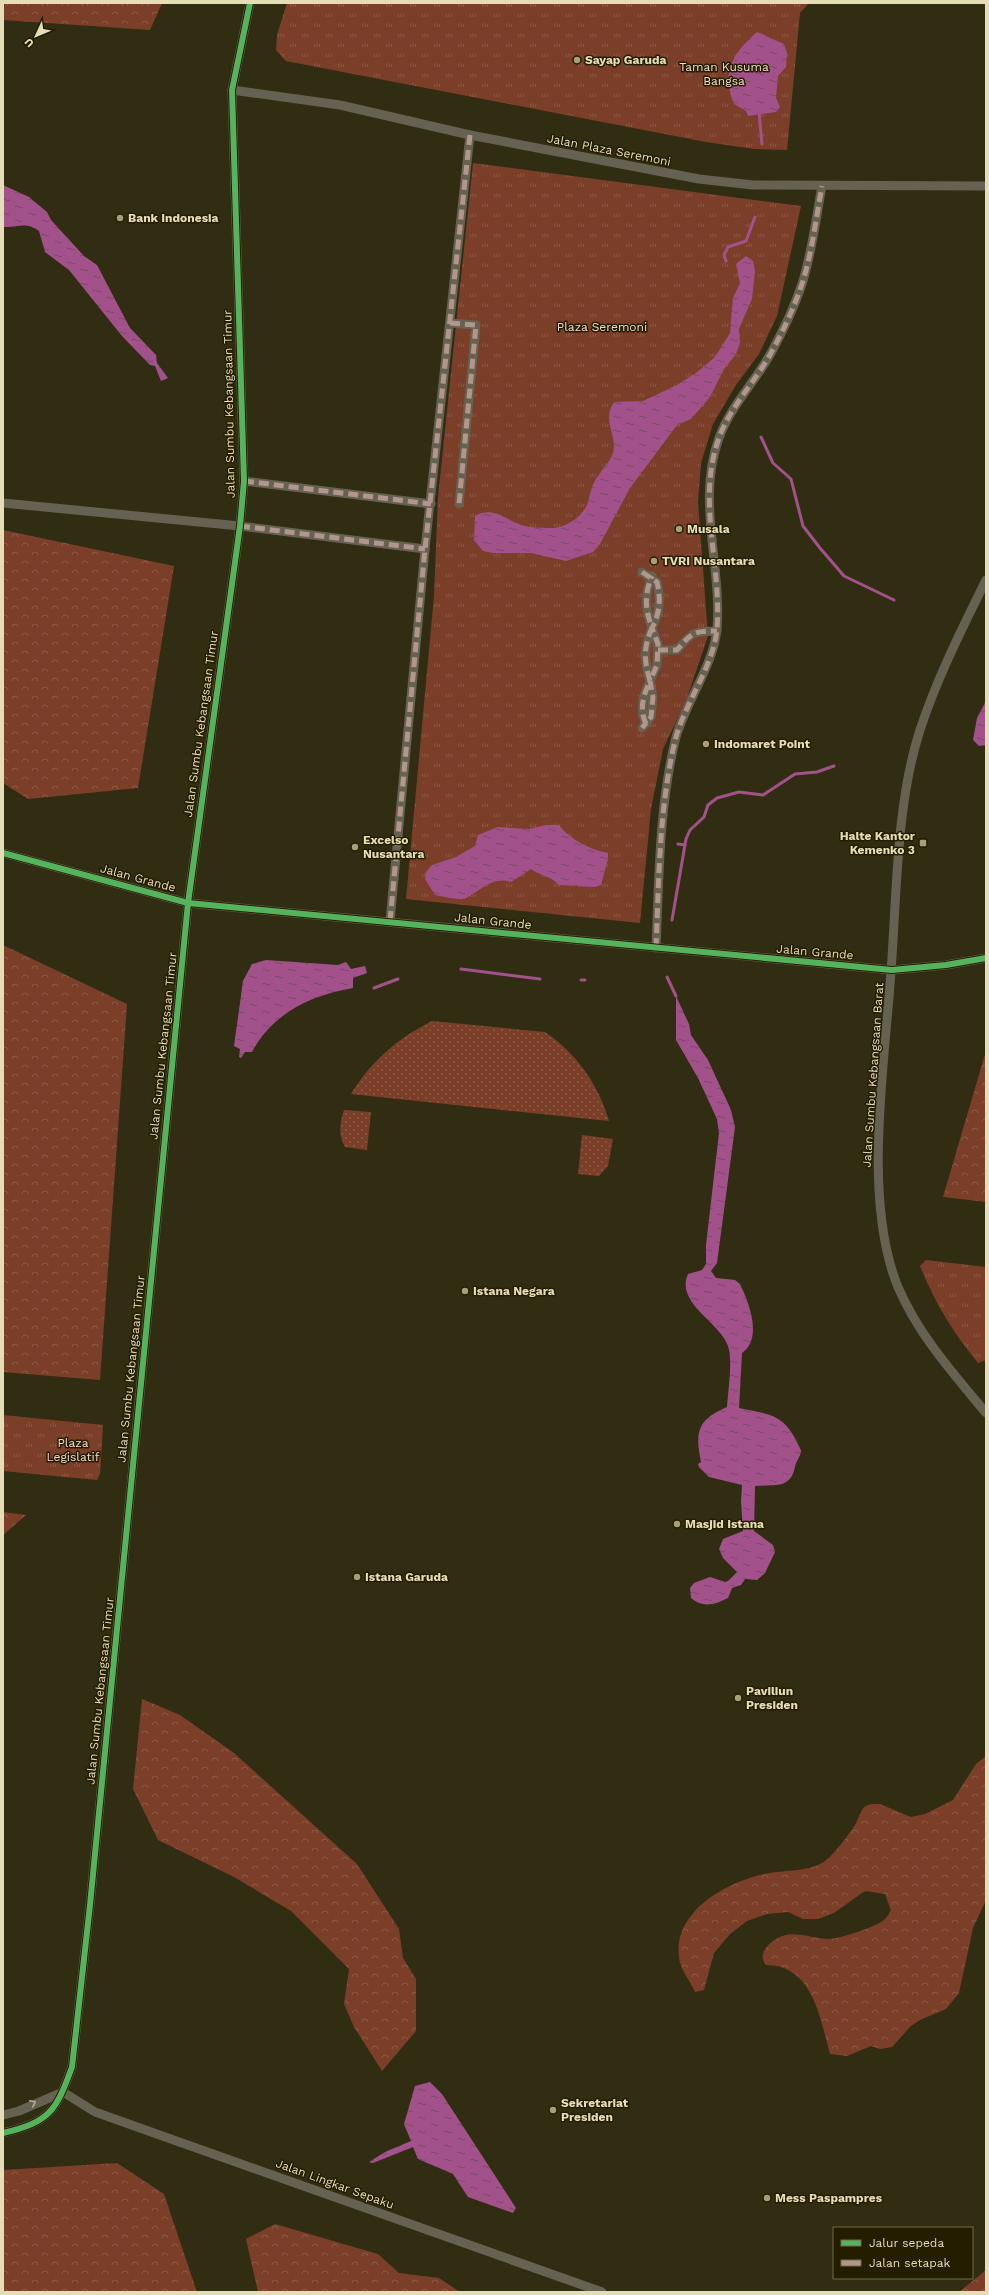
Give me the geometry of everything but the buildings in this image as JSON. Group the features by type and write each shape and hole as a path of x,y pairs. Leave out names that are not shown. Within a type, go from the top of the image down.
{"street":[{"name":"Jalan Sumbu Kebangsaan Timur","path":"63,2092 72,2067 90,1905 188,903 240,526 244,481 232,90 250,3"},
{"name":"Jalan Plaza Seremoni","path":"232,90 340,105 470,135 699,179 753,185 986,186"},
{"path":"390,921 425,549 470,135"},
{"path":"656,948 662,833 671,760 685,709 698,684 717,631 716,570 710,534 708,495 711,463 719,437 731,412 769,356 788,320 803,283 822,186"},
{"path":"450,323 476,325 459,504"},
{"path":"244,481 430,504"},
{"path":"3,503 240,526 425,549"},
{"path":"642,572 652,576 657,582 660,594 660,612 646,643 644,663 650,681"},
{"path":"644,726 641,715 644,694 657,665 658,650 658,644 646,611 646,591 652,576"},
{"name":"Jalan Sumbu Kebangsaan Barat","path":"986,580 940,676 920,731 907,791 899,847 892,970 880,1114 878,1175 884,1233 898,1286 925,1338 986,1413"},
{"path":"658,650 678,650 688,636 697,631 717,631"},
{"name":"Jalan Grande","path":"3,852 188,903 390,921 892,970 946,965 986,958"},
{"path":"3,2114 19,2111 63,2092"},
{"path":"3,2133 25,2128 47,2116 63,2092"},
{"name":"Jalan Lingkar Sepaku","path":"63,2092 95,2112 602,2292"}],"green space":[{"path":"3,3 162,3 150,30 3,20"},
{"name":"Taman Kusuma Bangsa","path":"287,3 809,3 800,13 787,150 754,149 706,142 286,61 276,50 277,35"},
{"name":"Plaza Seremoni","path":"473,163 801,206 777,316 759,354 736,385 713,424 701,463 698,502 708,636 686,701 663,749 651,809 640,923 406,899 434,596 438,497"},
{"path":"3,530 174,566 138,788 28,799 3,783"},
{"path":"3,945 127,1004 100,1380 3,1372"},
{"path":"432,1021 545,1032 567,1050 585,1071 599,1095 609,1121 351,1094 376,1061 407,1035"},
{"path":"986,1051 986,1202 943,1197"},
{"path":"344,1110 371,1112 367,1150 345,1147 341,1138 340,1129"},
{"path":"582,1135 613,1139 608,1166 599,1176 578,1174"},
{"path":"926,1260 986,1267 986,1360 978,1363 960,1340 945,1316 931,1292 920,1266"},
{"name":"Plaza Legislatif","path":"3,1415 103,1425 100,1474 97,1480 3,1471"},
{"path":"3,1512 26,1515 3,1535"},
{"path":"142,1699 180,1715 234,1753 357,1864 399,1929 403,1958 416,1979 416,2031 382,2071 354,2027 344,2004 349,1969 291,1911 234,1877 158,1840 133,1789"},
{"path":"986,1756 986,1900 973,1928 959,1993 946,2009 920,2020 911,2026 892,2047 880,2049 871,2046 847,2056 830,2054 818,2010 812,1996 804,1984 794,1974 782,1967 766,1965 763,1960 764,1951 771,1942 781,1936 796,1934 829,1939 859,1932 882,1921 887,1917 891,1910 885,1894 866,1891 834,1913 818,1919 803,1919 788,1912 767,1914 747,1921 730,1934 714,1953 704,1990 695,1992 683,1971 680,1962 680,1940 685,1925 707,1900 738,1882 754,1877 769,1873 805,1869 819,1865 828,1859 837,1849 856,1823 864,1807 871,1804 880,1804 911,1817 925,1814 953,1800 976,1764"},
{"path":"117,2163 164,2194 197,2292 3,2292 3,2170"},
{"path":"275,2224 378,2254 399,2273 439,2278 460,2292 258,2292 246,2239"},
{"path":"986,2270 986,2292 959,2292"}],"water":[{"path":"757,32 784,44 787,53 786,67 778,76 776,98 780,107 776,112 748,116 746,111 734,104 730,93 729,73 741,48"},
{"path":"3,185 29,197 47,212 51,220 84,256 97,265 130,328 156,355 157,363 168,378 161,381 155,366 150,365 122,336 69,270 45,252 39,231 29,226 3,227"},
{"path":"746,256 753,261 755,271 752,299 739,329 740,343 736,354 724,369 710,397 691,419 677,425 630,488 600,544 593,552 566,561 531,553 493,553 483,551 474,540 475,516 481,513 487,512 498,514 521,525 546,528 563,526 580,515 586,507 593,484 612,456 614,441 609,414 614,402 643,401 677,385 696,373 715,357 730,333 733,298 740,283 736,264"},
{"path":"986,701 986,745 979,746 973,740 977,718"},
{"path":"546,825 559,825 568,835 581,843 608,853 608,859 601,885 595,887 559,885 552,879 531,869 511,882 493,882 466,898 459,899 435,895 425,879 426,872 432,865 456,857 475,846 478,835 498,827 529,829"},
{"path":"266,960 338,965 346,962 351,969 365,966 367,973 353,978 353,988 322,995 282,1016 261,1038 252,1052 245,1052 241,1058 239,1057 240,1049 234,1046 243,981 252,964"},
{"path":"676,996 689,1024 691,1035 708,1060 731,1110 735,1127 717,1263 711,1271 716,1278 735,1280 740,1284 750,1310 753,1330 752,1339 748,1347 742,1353 739,1408 778,1418 790,1430 801,1450 793,1474 785,1483 755,1486 754,1531 773,1545 775,1552 765,1573 757,1580 745,1579 741,1585 732,1588 728,1598 713,1604 704,1604 695,1601 691,1598 690,1588 694,1583 710,1577 725,1582 728,1581 737,1572 723,1558 719,1549 723,1539 743,1531 741,1501 742,1485 709,1477 698,1464 701,1462 698,1443 700,1428 709,1417 727,1407 730,1359 728,1346 723,1337 693,1303 688,1294 686,1284 688,1274 702,1270 706,1264 706,1245 719,1133 717,1119 698,1078 676,1040"},
{"path":"430,2082 442,2094 516,2208 513,2213 468,2197 453,2174 418,2159 413,2147 373,2163 369,2162 385,2152 411,2141 404,2124 415,2086"}],"waterway":[{"path":"759,113 762,144"},
{"path":"726,261 724,255 728,247 746,241 755,217"},
{"path":"761,437 773,463 791,479 803,526 820,548 844,576 894,600"},
{"path":"672,920 686,839 690,830 704,817 708,805 717,798 739,792 763,795 795,774 817,772 834,766"},
{"path":"678,844 685,845"},
{"path":"461,969 540,979"},
{"path":"667,977 676,996"},
{"path":"374,988 398,979"}],"marked path":[{"path":"390,921 425,549 470,135"},
{"path":"656,948 659,868 663,815 670,763 676,737 686,710 711,656 717,629 718,605 710,509 710,485 713,462 719,438 724,427 736,405 765,364 784,328 795,302 802,284 814,235 822,186"},
{"path":"450,323 476,325 459,504"},
{"path":"244,481 431,504"},
{"path":"240,526 425,549"},
{"path":"642,572 657,582 659,595 657,617 652,628 658,644 657,665 650,681 653,697 651,717 642,728"},
{"path":"646,724 642,708 645,692 650,681 645,654 652,628 646,602 649,583 652,576"},
{"path":"658,650 677,650 686,639 698,632 717,631"}],"cycle path":[{"path":"3,2133 31,2124 41,2119 49,2112 56,2104 72,2067 90,1905 188,903 240,526 244,481 232,90 250,3"},
{"path":"3,853 188,903 892,970 946,965 986,958"}],"place":[{"name":"Sayap Garuda","path":"577,60"},
{"name":"Bank Indonesia","path":"120,218"},
{"name":"Musala","path":"679,529"},
{"name":"TVRI Nusantara","path":"654,561"},
{"name":"Indomaret Point","path":"706,744"},
{"name":"Halte Kantor Kemenko 3","path":"923,843"},
{"name":"Excelso Nusantara","path":"355,847"},
{"name":"Istana Negara","path":"465,1291"},
{"name":"Masjid Istana","path":"677,1524"},
{"name":"Istana Garuda","path":"357,1577"},
{"name":"Paviliun Presiden","path":"738,1698"},
{"name":"Sekretariat Presiden","path":"553,2110"},
{"name":"Mess Paspampres","path":"767,2198"}]}
